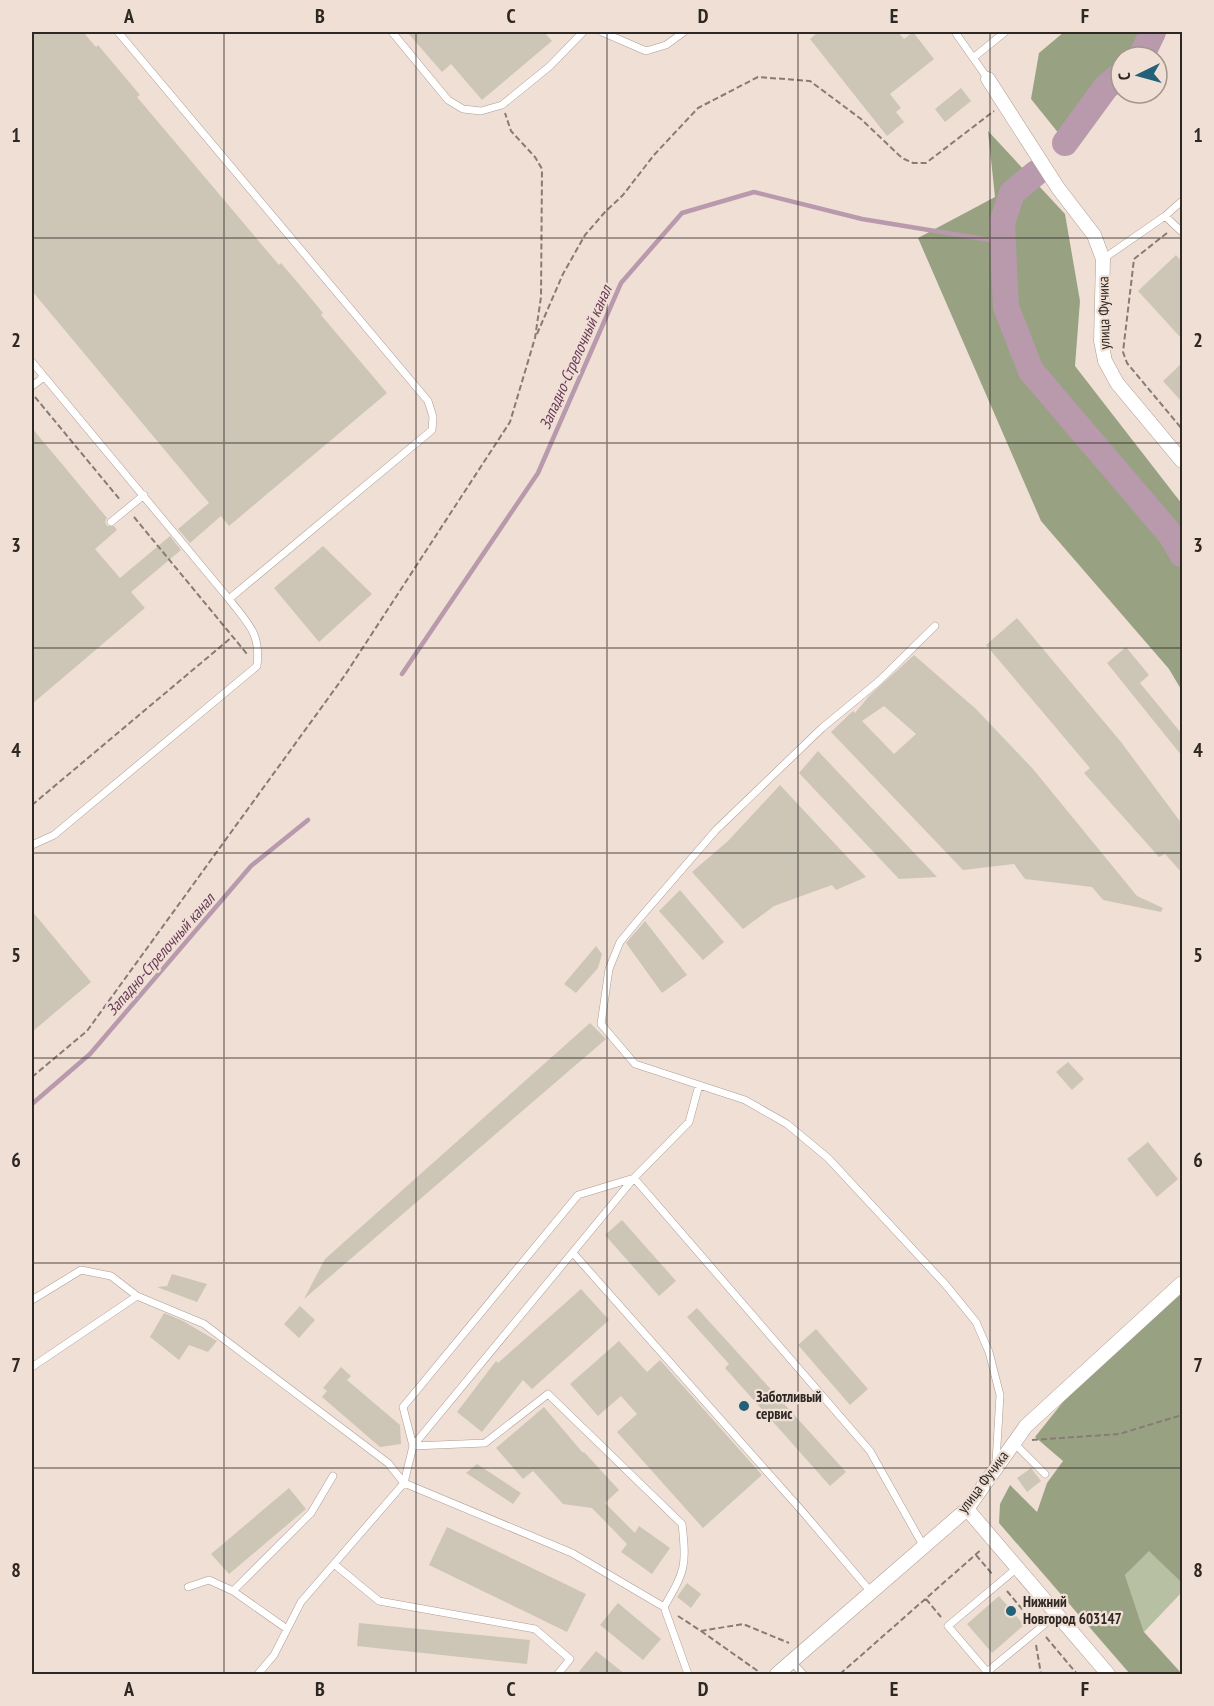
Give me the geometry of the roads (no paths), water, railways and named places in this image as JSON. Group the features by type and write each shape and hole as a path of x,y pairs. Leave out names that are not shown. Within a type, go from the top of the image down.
{"street":[{"name":"улица Фучика","path":"988,79 1058,188 1094,235 1103,259 1101,340 1105,361 1117,383 1182,461"},
{"name":"улица Фучика","path":"777,1674 967,1509 1026,1426 1182,1283"},
{"path":"967,1509 1108,1674"}],"lane":[{"path":"118,32 428,401 434,417 432,430 229,599"},
{"path":"392,32 448,100 463,109 481,111 502,105 550,66 583,32"},
{"path":"602,32 646,51 666,45 684,32"},
{"path":"955,32 988,79"},
{"path":"974,58 1005,32"},
{"path":"1103,259 1181,204"},
{"path":"1165,216 1182,232"},
{"path":"32,362 229,599 254,633 259,648 257,666 54,835 32,845"},
{"path":"32,386 44,377"},
{"path":"111,522 144,495"},
{"path":"935,626 879,681 822,728 716,830 620,942 609,969 602,1024 635,1064 745,1100 787,1124 828,1158 945,1284 976,1322 989,1352 999,1395 996,1468"},
{"path":"258,1674 274,1655 301,1602 404,1483 413,1446 634,1178 689,1122 699,1085"},
{"path":"413,1446 404,1407 562,1214 578,1196 634,1178"},
{"path":"634,1178 870,1451 924,1547"},
{"path":"573,1253 871,1592"},
{"path":"32,1300 81,1270 111,1276 137,1296 204,1324 388,1463 404,1483 572,1553 664,1607 688,1674"},
{"path":"32,1367 137,1296"},
{"path":"413,1446 484,1443 548,1394 682,1524 685,1552 682,1574 664,1607"},
{"path":"1013,1442 1045,1474"},
{"path":"233,1591 311,1513 333,1476"},
{"path":"334,1564 380,1601 536,1629 570,1659 558,1674"},
{"path":"1017,1568 948,1626 988,1673 1057,1614"},
{"path":"188,1587 209,1580 233,1591 287,1629"},
{"path":"792,1662 803,1674"}],"waterway":[{"path":"1147,45 1153,32"},
{"path":"1065,143 1109,85"},
{"path":"1036,173 1012,193 1002,223 1006,307 1031,371 1171,535 1182,554"},
{"name":"Западно-Стрелочный канал","path":"402,674 538,473 621,283 682,213 754,192 862,219 1002,242"},
{"name":"Западно-Стрелочный канал","path":"32,1104 90,1054 251,866 308,820"}],"place":[{"name":"Заботливый сервис","path":"744,1406"},
{"name":"Нижний Новгород 603147","path":"1011,1611"}]}
